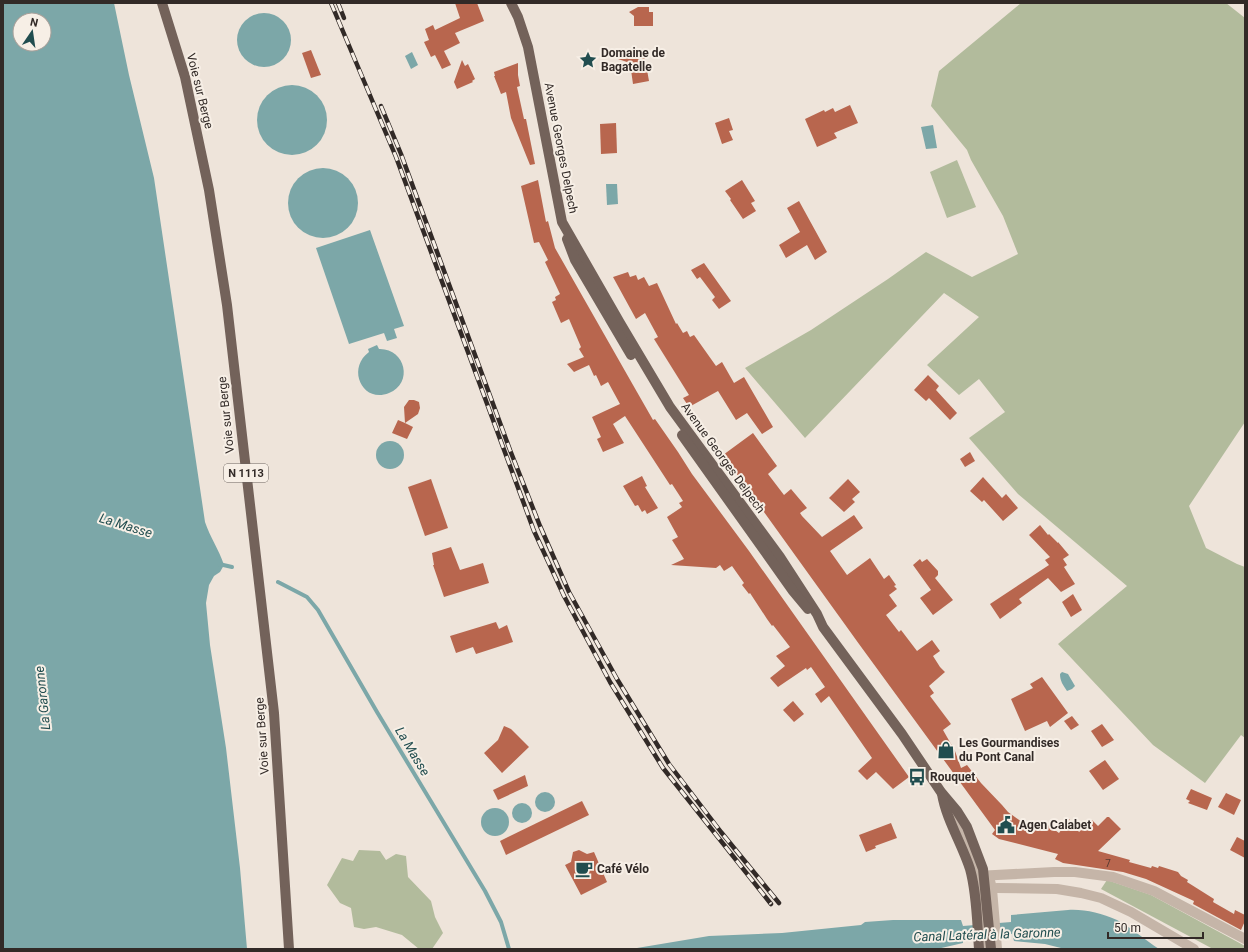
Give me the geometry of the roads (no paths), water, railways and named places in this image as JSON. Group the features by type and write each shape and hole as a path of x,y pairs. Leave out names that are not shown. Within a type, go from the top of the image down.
{"main road":[{"name":"Voie sur Berge","path":"162,3 185,77 209,190 227,305 274,713 289,949"},
{"name":"Avenue Georges Delpech","path":"511,3 518,17 528,47 562,222 670,407 784,562 817,614 823,627 902,734 941,792 968,827 978,854 986,893"},
{"path":"941,792 943,804 970,869 986,893 991,949"},
{"path":"979,949 986,893"}],"street":[{"path":"946,811 960,830 983,876 1054,872 1075,872 1113,876 1154,891 1245,939"},
{"path":"986,893 1057,889 1081,892 1101,898 1131,912 1194,949"},
{"path":"986,893 986,949"},
{"path":"986,893 997,949"}],"water":[{"name":"La Garonne","path":"3,3 114,3 129,75 154,178 205,522 224,565 220,572 214,576 209,585 206,603 210,645 226,748 240,868 247,949 3,949"},
{"path":"264,13 274,15 283,21 289,30 291,40 289,50 283,59 274,65 264,67 254,65 245,59 239,50 237,40 239,30 245,21 254,15"},
{"path":"412,52 418,65 411,69 405,56"},
{"path":"285,85 299,85 312,90 322,100 327,113 327,127 322,140 312,150 299,155 285,155 272,150 262,140 257,127 257,113 262,100 272,90"},
{"path":"933,125 937,148 926,149 921,127"},
{"path":"316,168 330,168 343,173 353,183 358,196 358,210 353,223 343,233 330,238 316,238 303,233 293,223 288,210 288,196 293,183 303,173"},
{"path":"606,184 617,184 618,204 607,205"},
{"path":"370,230 404,326 394,329 397,338 387,341 384,333 349,344 316,248"},
{"path":"377,345 379,349 388,350 395,354 400,360 404,374 402,382 397,388 389,393 380,395 372,394 365,389 358,375 362,359 369,352 368,349"},
{"path":"390,441 400,445 404,455 400,465 390,469 380,465 376,455 380,445"},
{"path":"1062,672 1068,674 1075,686 1072,689 1067,691 1063,685 1060,676"},
{"path":"545,792 552,795 555,802 552,809 545,812 538,809 535,802 538,795"},
{"path":"522,803 529,806 532,813 529,820 522,823 515,820 512,813 515,806"},
{"path":"495,808 505,812 509,822 505,832 495,836 485,832 481,822 485,812"},
{"name":"Canal Latéral à la Garonne","path":"1068,910 1092,912 1117,920 1159,949 1065,949 1045,944 1014,941 1012,934 963,937 963,943 937,949 631,949 709,936 782,933 861,925 865,922 893,920 961,920 963,926 1011,922 1011,915"}],"waterway":[{"name":"La Masse","path":"219,564 232,567"},
{"name":"La Masse","path":"278,582 307,597 318,610 377,712 485,891 501,922 509,949"}],"railway":[{"path":"331,3 396,157 534,531 564,596 610,682 663,768 771,904"},
{"path":"338,3 344,18"},
{"path":"381,106 401,154 510,450 540,526 569,592 617,679 669,764 721,832 779,903"}],"place":[{"name":"Domaine de Bagatelle","path":"588,60"},
{"name":"Les Gourmandises du Pont Canal","path":"946,750"},
{"name":"Rouquet","path":"917,777"},
{"name":"Agen Calabet","path":"1006,825"},
{"name":"Café Vélo","path":"584,869"}]}
